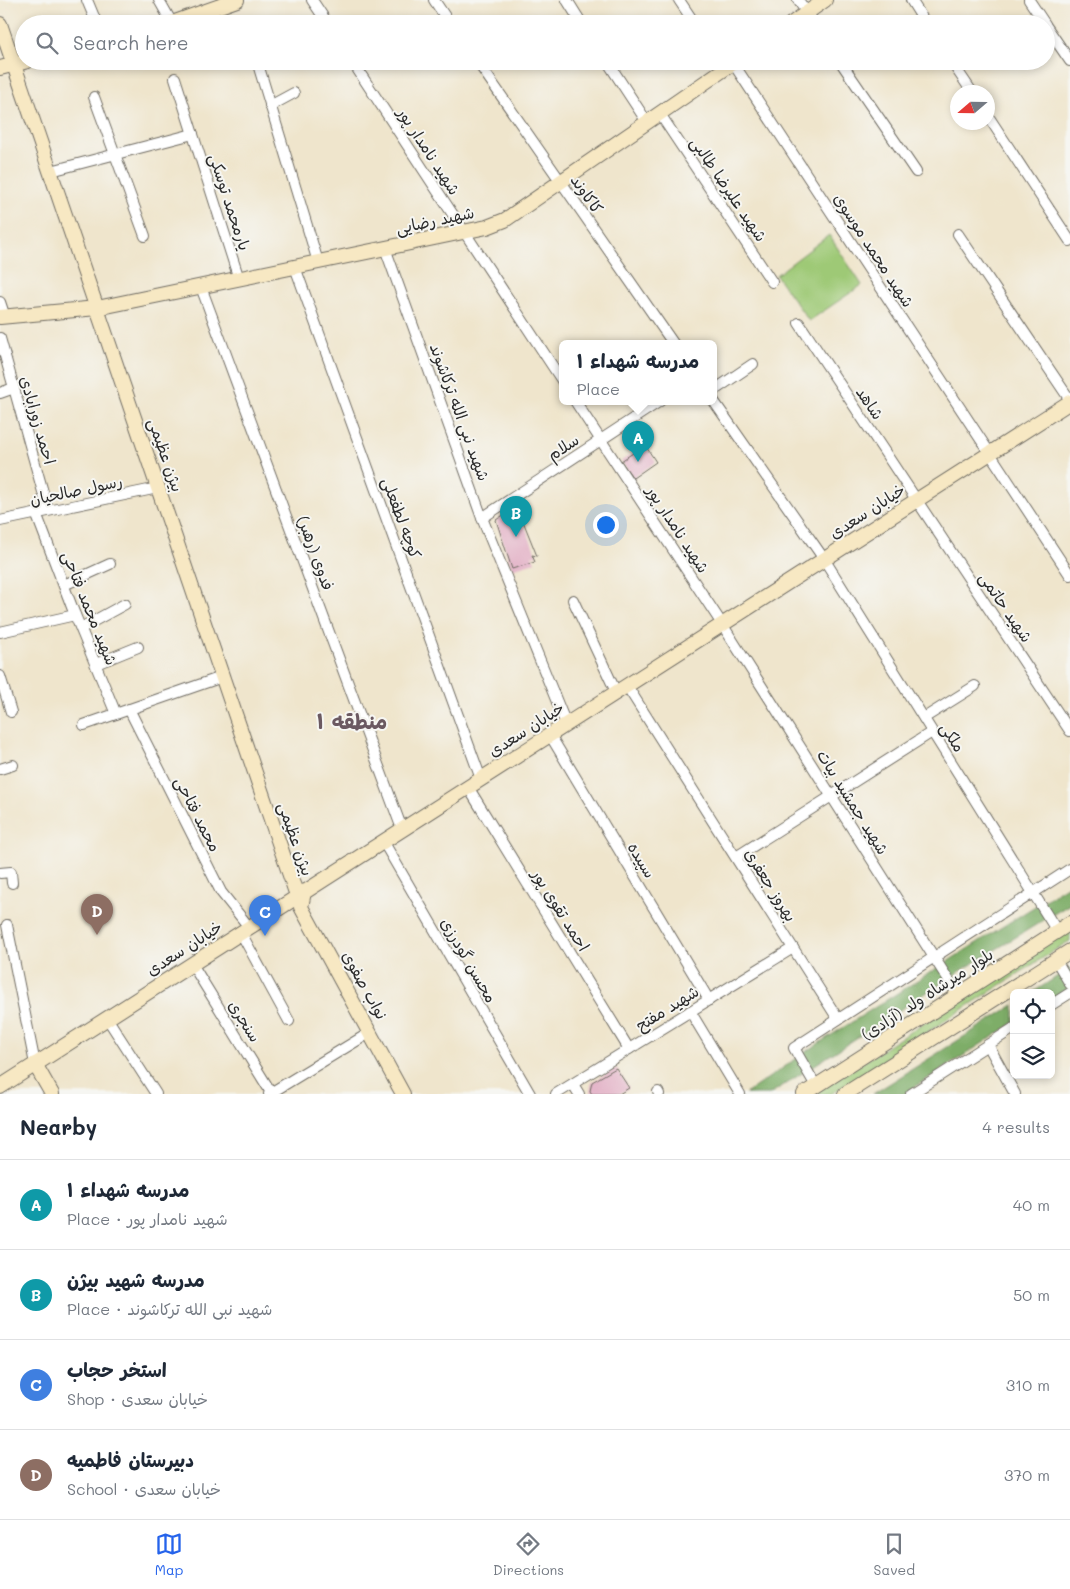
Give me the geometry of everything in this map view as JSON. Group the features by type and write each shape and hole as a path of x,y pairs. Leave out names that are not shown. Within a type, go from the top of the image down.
{"main road":[{"path":"193,15 236,0"},
{"path":"813,15 825,0"},
{"name":"بیژن عظیمی","path":"1,30 7,66 51,172 295,890 304,892"},
{"name":"شهید رضایی","path":"3,317 97,308 487,227 506,220 721,70"},
{"name":"خیابان سعدی","path":"0,1087 1070,401"},
{"name":"نواب صفوی","path":"304,892 302,907 404,1094"},
{"name":"بلوار میرشاه ولد (آزادی)","path":"804,1094 1070,923"},
{"path":"845,1094 1070,951"},
{"path":"35,1064 52,1094"}],"street":[{"path":"87,0 93,15"},
{"path":"159,0 166,15"},
{"path":"312,0 322,15"},
{"path":"434,0 444,15"},
{"path":"567,0 576,15"},
{"path":"679,0 689,15"},
{"path":"798,0 809,15"},
{"path":"911,0 920,15"},
{"path":"1029,0 1039,15"},
{"path":"1055,38 1070,61"},
{"path":"260,70 318,262"},
{"name":"شهید نامدار پور","path":"358,70 559,376"},
{"name":"کاکاوند","path":"483,70 671,340"},
{"path":"613,70 648,122"},
{"name":"شهید محمد موسوی","path":"733,70 1070,575"},
{"path":"846,70 916,172"},
{"path":"957,70 967,85"},
{"name":"یارمحمد توسکی","path":"175,78 239,279"},
{"path":"270,106 294,92"},
{"path":"94,98 145,236"},
{"name":"شهید علیرضا طالبی","path":"660,114 772,282"},
{"path":"995,127 1070,242"},
{"path":"51,172 193,134"},
{"path":"958,234 1070,401"},
{"name":"شهید نبی الله ترکاشوند","path":"385,248 482,518 566,724"},
{"name":"کوچه لطفعلی","path":"295,267 481,779"},
{"name":"فدوی (رهبر)","path":"201,287 402,829"},
{"path":"0,302 3,317"},
{"name":"شاهد","path":"799,323 916,500"},
{"name":"احمد زورابادی","path":"1,343 48,510"},
{"path":"717,388 753,364"},
{"path":"0,393 14,388"},
{"name":"شهید نامدار پور","path":"578,405 722,624"},
{"name":"سلام","path":"482,518 654,405"},
{"path":"716,405 824,559"},
{"name":"رسول صالحیان","path":"0,521 158,488"},
{"name":"شهید حاتمی","path":"916,500 1070,731"},
{"name":"شهید محمد فتاحی","path":"36,513 116,714"},
{"name":"ملکی","path":"824,559 1057,931"},
{"path":"64,585 110,564"},
{"name":"بهروز جعفری","path":"573,600 621,689 736,857 838,1018"},
{"path":"81,628 125,604"},
{"path":"0,632 75,615"},
{"name":"شهید جمشید بیات","path":"722,624 958,995"},
{"path":"96,664 138,647"},
{"path":"0,676 11,712"},
{"path":"84,725 222,676"},
{"path":"924,718 975,686"},
{"name":"محمد فتاحی","path":"129,709 221,892 245,930 289,1021"},
{"path":"736,857 932,732"},
{"name":"سپیده","path":"550,735 709,1000"},
{"path":"0,769 13,765"},
{"name":"احمد تقوی پور","path":"468,787 628,1049"},
{"name":"محسن گودرزی","path":"383,841 530,1094"},
{"path":"816,1086 794,1048 1070,869"},
{"path":"0,873 10,872 12,883"},
{"path":"7,925 35,1064"},
{"name":"شهید مفتح","path":"556,1094 793,948"},
{"path":"1056,960 1070,984"},
{"name":"سنجری","path":"192,964 271,1094"},
{"path":"1055,1002 1070,993"},
{"path":"690,1011 740,1094"},
{"path":"107,1018 156,1094"},
{"path":"910,1094 1010,1031"},
{"path":"271,1094 371,1032"},
{"path":"988,1045 1015,1094"},
{"path":"573,1084 579,1094"}],"green space":[{"path":"829,235 862,285 809,321 776,275"},
{"path":"1070,884 1070,904 946,980 770,1094 745,1094 825,1039"},
{"path":"1070,928 1070,941 831,1094 814,1094"},
{"path":"1070,968 1070,987 1055,996 1055,989 1038,989"},
{"path":"1010,1008 1010,1026 904,1094 873,1094"}],"building":[{"path":"645,445 656,462 633,478 621,461"},
{"path":"517,506 537,556 532,555 535,562 512,569 496,520"},
{"path":"616,1068 629,1088 619,1094 592,1094 590,1091 592,1082"}],"place":[{"name":"مدرسه شهداء ۱","path":"638,462"},
{"name":"مدرسه شهید بیژن","path":"516,537"},
{"name":"دبیرستان فاطمیه","path":"97,935"},
{"name":"استخر حجاب","path":"265,936"}],"district":[{"name":"منطقه ۱","path":"352,722"}]}
